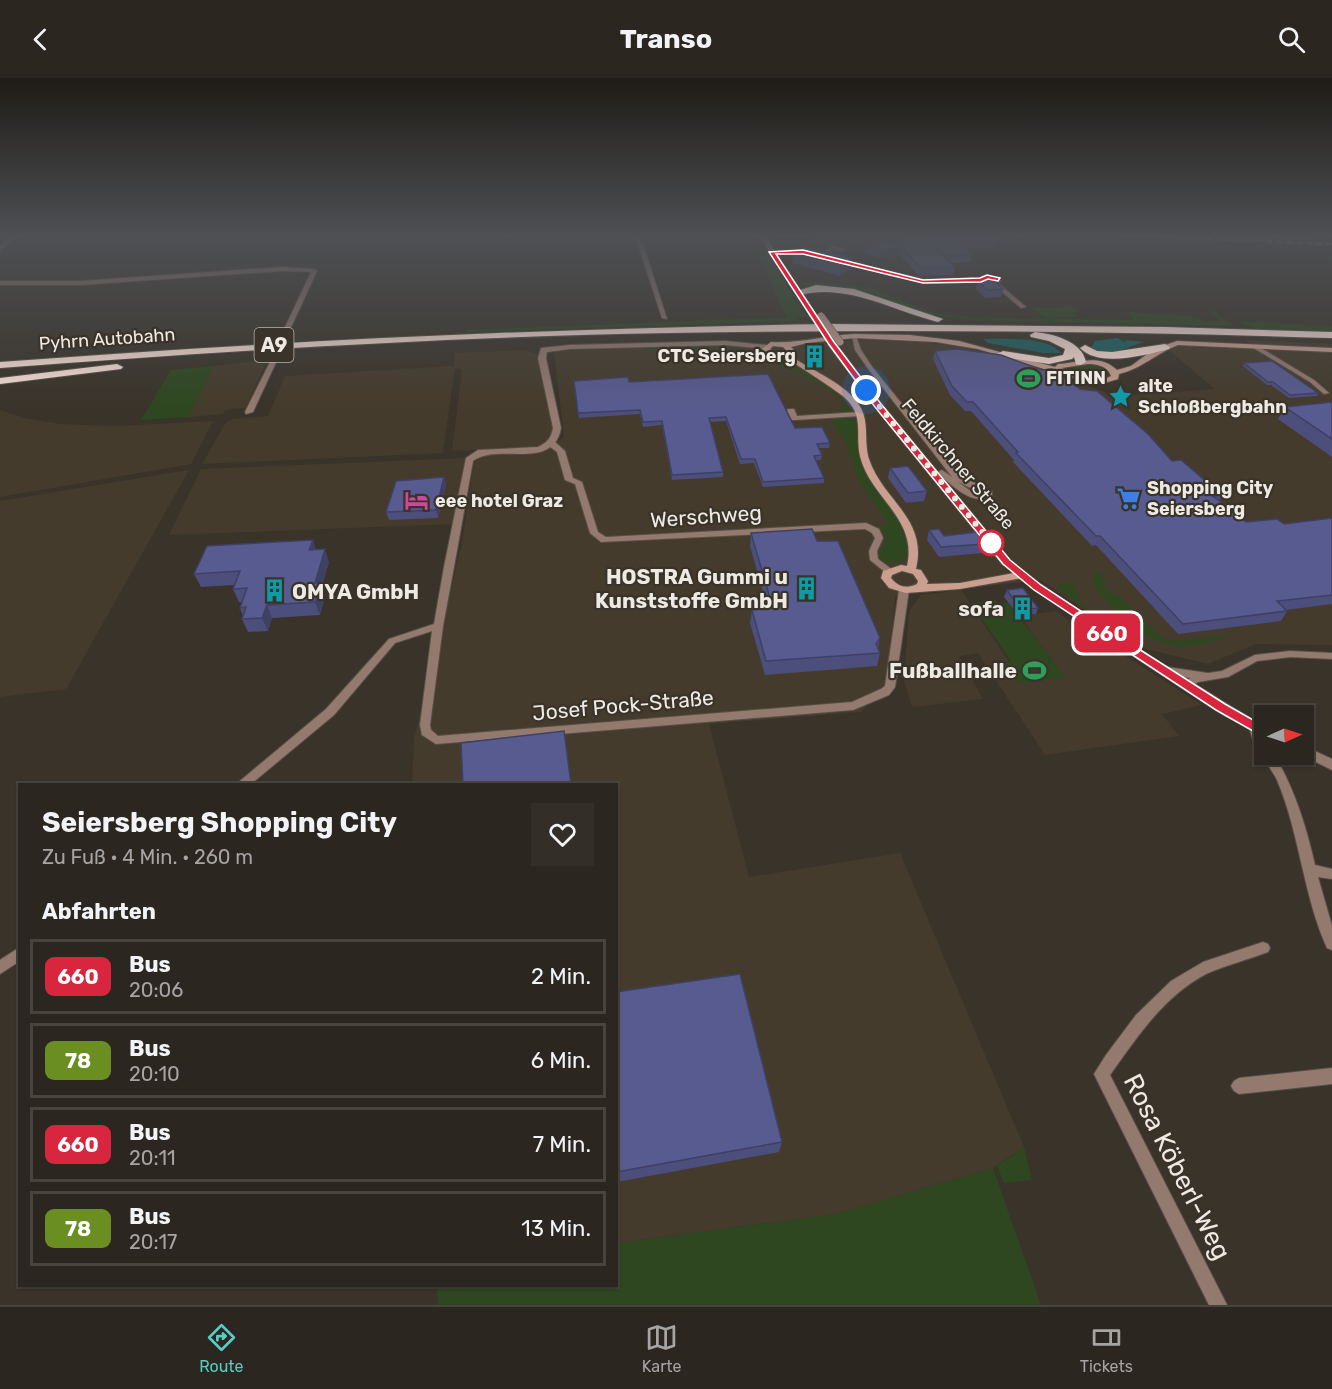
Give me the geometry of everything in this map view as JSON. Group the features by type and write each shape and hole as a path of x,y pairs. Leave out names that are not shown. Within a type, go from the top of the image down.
{"highway":[{"path":"807,327 855,322 870,313 869,304 860,298 817,292"},
{"path":"854,292 926,317 1039,335 1057,340 1079,356 1073,367"},
{"path":"811,302 813,295 821,293"},
{"name":"Pyhrn Autobahn","path":"0,366 99,357 449,336 807,327 1332,335"},
{"name":"Pyhrn Autobahn","path":"0,366 629,335 1000,329 1332,340"},
{"path":"1094,362 1087,355 1085,348 1087,342 1095,338 1158,335"},
{"path":"1085,348 1094,354 1106,356 1148,347 1165,346"},
{"path":"1003,354 1049,361 1068,357 1071,348"},
{"path":"0,381 273,354"}],"main road":[{"name":"Feldkirchner Straße","path":"802,292 878,405 1006,562 1023,575"},
{"name":"Feldkirchner Straße","path":"803,292 811,302 817,316"},
{"path":"788,346 792,351 784,354 772,354 767,351 766,347 777,344 788,346 809,339 854,337 942,340 1033,363 1073,367 1094,362 1108,367 1115,373"},
{"name":"Feldkirchner Straße","path":"836,343 1015,561 1023,575"},
{"path":"1073,367 1080,378 1097,381 1112,379 1115,373 1134,368 1165,346 1184,343 1332,350"},
{"path":"784,354 842,392 860,414 865,428 866,461 914,539 915,558 911,569"},
{"path":"1108,367 1137,365"},
{"path":"921,583 911,569 899,568 888,571 886,576 889,583 904,590 921,583 960,586 1023,575"}],"street":[{"path":"249,412 273,354 304,292"},
{"path":"655,292 665,318"},
{"path":"1006,292 1023,307"},
{"path":"854,337 858,350 871,369 957,478 963,483 985,490 989,497 971,496 942,472"},
{"path":"448,567 469,460 478,453 533,450 552,444 556,437 557,428 542,358 546,349 725,343 766,347"},
{"path":"1254,346 1312,381 1326,393"},
{"path":"791,411 795,418 860,414"},
{"name":"Werschweg","path":"552,444 561,451 569,480 578,482 594,533 604,540 866,526 876,531 879,538 873,551 874,560 888,571"},
{"name":"Josef Pock-Straße","path":"448,567 425,725 426,732 436,740 853,705 885,692 890,687 904,590"},
{"name":"Feldkirchner Straße","path":"1023,575 1187,685 1254,726"},
{"path":"245,783 330,712 392,641 438,626"},
{"path":"1187,685 1195,679 1224,674 1255,658 1270,655 1332,656"},
{"path":"1167,671 1194,673 1208,677"},
{"path":"1314,756 1332,765"},
{"path":"1274,765 1298,815 1332,944"},
{"path":"1311,870 1332,874"},
{"name":"Rosa Köberl-Weg","path":"1218,1305 1102,1074 1136,1025 1164,995 1191,975 1224,960 1263,948"},
{"path":"0,968 18,954"},
{"path":"1239,1086 1332,1076"}],"shaded area":[{"name":"Shopping City Seiersberg","path":"881,340 954,345 1010,360 1117,396 1215,389 1165,347 1168,345 1253,345 1246,340 1332,344 1332,645 1256,644 1208,664 1142,648 1040,580 895,596 888,683 861,712 709,724 749,877 900,853 1024,1147 993,1168 837,1214 618,1243 618,783 412,783 414,739 462,544 474,462 484,455 547,451 564,437 554,351"},
{"path":"526,350 537,354 553,428 552,437 542,446 452,451 462,369 455,368 443,453 202,464 226,422 233,419 268,416 285,376 454,366 455,353"},
{"path":"267,360 246,408 225,410 223,414 189,417 214,366"},
{"path":"0,410 23,418 60,424 116,426 213,421 191,464 0,497"},
{"path":"466,458 454,524 169,535 201,469"},
{"path":"189,470 66,689 0,697 0,501"},
{"path":"961,590 1009,662 1006,662 1064,677 1020,616 1056,611 1069,620 1071,629 1124,655 1202,705 1162,714 1179,736 1045,755 978,653 959,656 983,699 912,707 904,681 909,611 921,595"}],"green space":[{"path":"776,292 791,292 807,317 796,318 801,321 466,332 466,330 787,318"},
{"path":"870,292 881,292 934,313 955,316 1134,320 1128,312 1198,317 1203,322 1220,321 1203,305 1235,326 966,320 923,313"},
{"path":"1074,307 1079,312 1073,312 1077,317 1045,318 1032,308"},
{"path":"1239,321 1332,326 1332,331 1254,329"},
{"path":"720,345 753,348 790,364 834,392 844,401 850,409 843,412 800,415 842,411 841,408 846,406 840,398 824,387 748,348 644,350 649,347"},
{"path":"1079,364 1101,366 1111,375 1096,380 1085,378 1072,369"},
{"path":"214,366 189,417 141,420 171,370"},
{"path":"850,417 857,420 859,457 865,474 903,531 908,556 900,563 887,563 879,557 879,552 887,539 880,527 888,523 858,480 846,443 831,420"},
{"path":"1098,572 1108,583 1103,585 1112,594 1118,594 1155,632 1167,640 1182,641 1231,635 1190,646 1161,642 1148,636 1125,620 1095,588 1093,583 1095,573"},
{"path":"1061,582 1076,585 1080,600 1101,619 1061,591 1058,586"},
{"path":"995,600 997,604 1008,602 1065,677 1020,684 1005,662 1011,661 971,603"},
{"path":"1024,1147 1032,1180 1004,1183 997,1166"},
{"path":"993,1168 1041,1305 438,1305 437,1287 618,1287 618,1243 837,1214"}],"water":[{"path":"1117,338 1126,343 1125,340 1145,342 1111,353 1098,352 1091,348 1095,341"},
{"path":"983,339 1036,341 1055,348 1061,353 1043,353 988,343"}],"building":[{"name":"Shopping City Seiersberg","path":"957,349 1001,355 1042,370 1052,369 1080,389 1097,391 1148,434 1172,461 1181,460 1222,495 1213,496 1246,522 1277,519 1284,524 1332,518 1332,595 1277,601 1287,611 1183,624 1100,536 1096,536 1016,453 1018,452 973,402 967,402 952,386 935,351"},
{"path":"1272,361 1318,393 1290,395 1273,382 1268,382 1244,363"},
{"path":"768,374 795,428 822,427 830,443 817,444 822,455 814,456 824,478 763,482 755,459 741,459 726,417 709,418 723,472 672,475 662,421 643,422 640,410 578,413 574,381 628,377 629,382"},
{"path":"1332,402 1332,439 1285,407"},
{"path":"908,466 927,491 908,493 890,468"},
{"path":"444,477 436,510 386,512 396,481"},
{"name":"HOSTRA Gummi u Kunststoffe GmbH","path":"812,529 817,541 838,541 880,638 876,644 880,653 766,661 752,610 773,608 751,533"},
{"path":"939,529 944,536 977,532 985,544 941,547 929,530"},
{"name":"OMYA GmbH","path":"313,540 309,550 325,549 315,583 321,582 315,602 267,605 262,618 242,619 246,607 240,608 247,588 233,589 240,571 194,574 207,546"},
{"path":"1023,588 1038,608 1021,610 1007,590"},
{"path":"564,731 571,783 463,783 461,743"},
{"path":"740,974 782,1142 618,1172 618,992"}],"bus line":[{"name":"660","path":"798,292 831,343 878,405 1006,562 1038,587 1127,647 1220,707 1254,726"}],"place":[{"name":"CTC Seiersberg","path":"814,356"},
{"name":"FITINN","path":"1028,378"},
{"name":"alte Schloßbergbahn","path":"1120,396"},
{"name":"Shopping City Seiersberg","path":"1129,498"},
{"name":"eee hotel Graz","path":"417,501"},
{"name":"HOSTRA Gummi u Kunststoffe GmbH","path":"806,588"},
{"name":"OMYA GmbH","path":"274,591"},
{"name":"sofa","path":"1022,608"},
{"name":"Fußballhalle","path":"1035,670"}],"route":[{"path":"866,390 993,545 991,543"}]}
